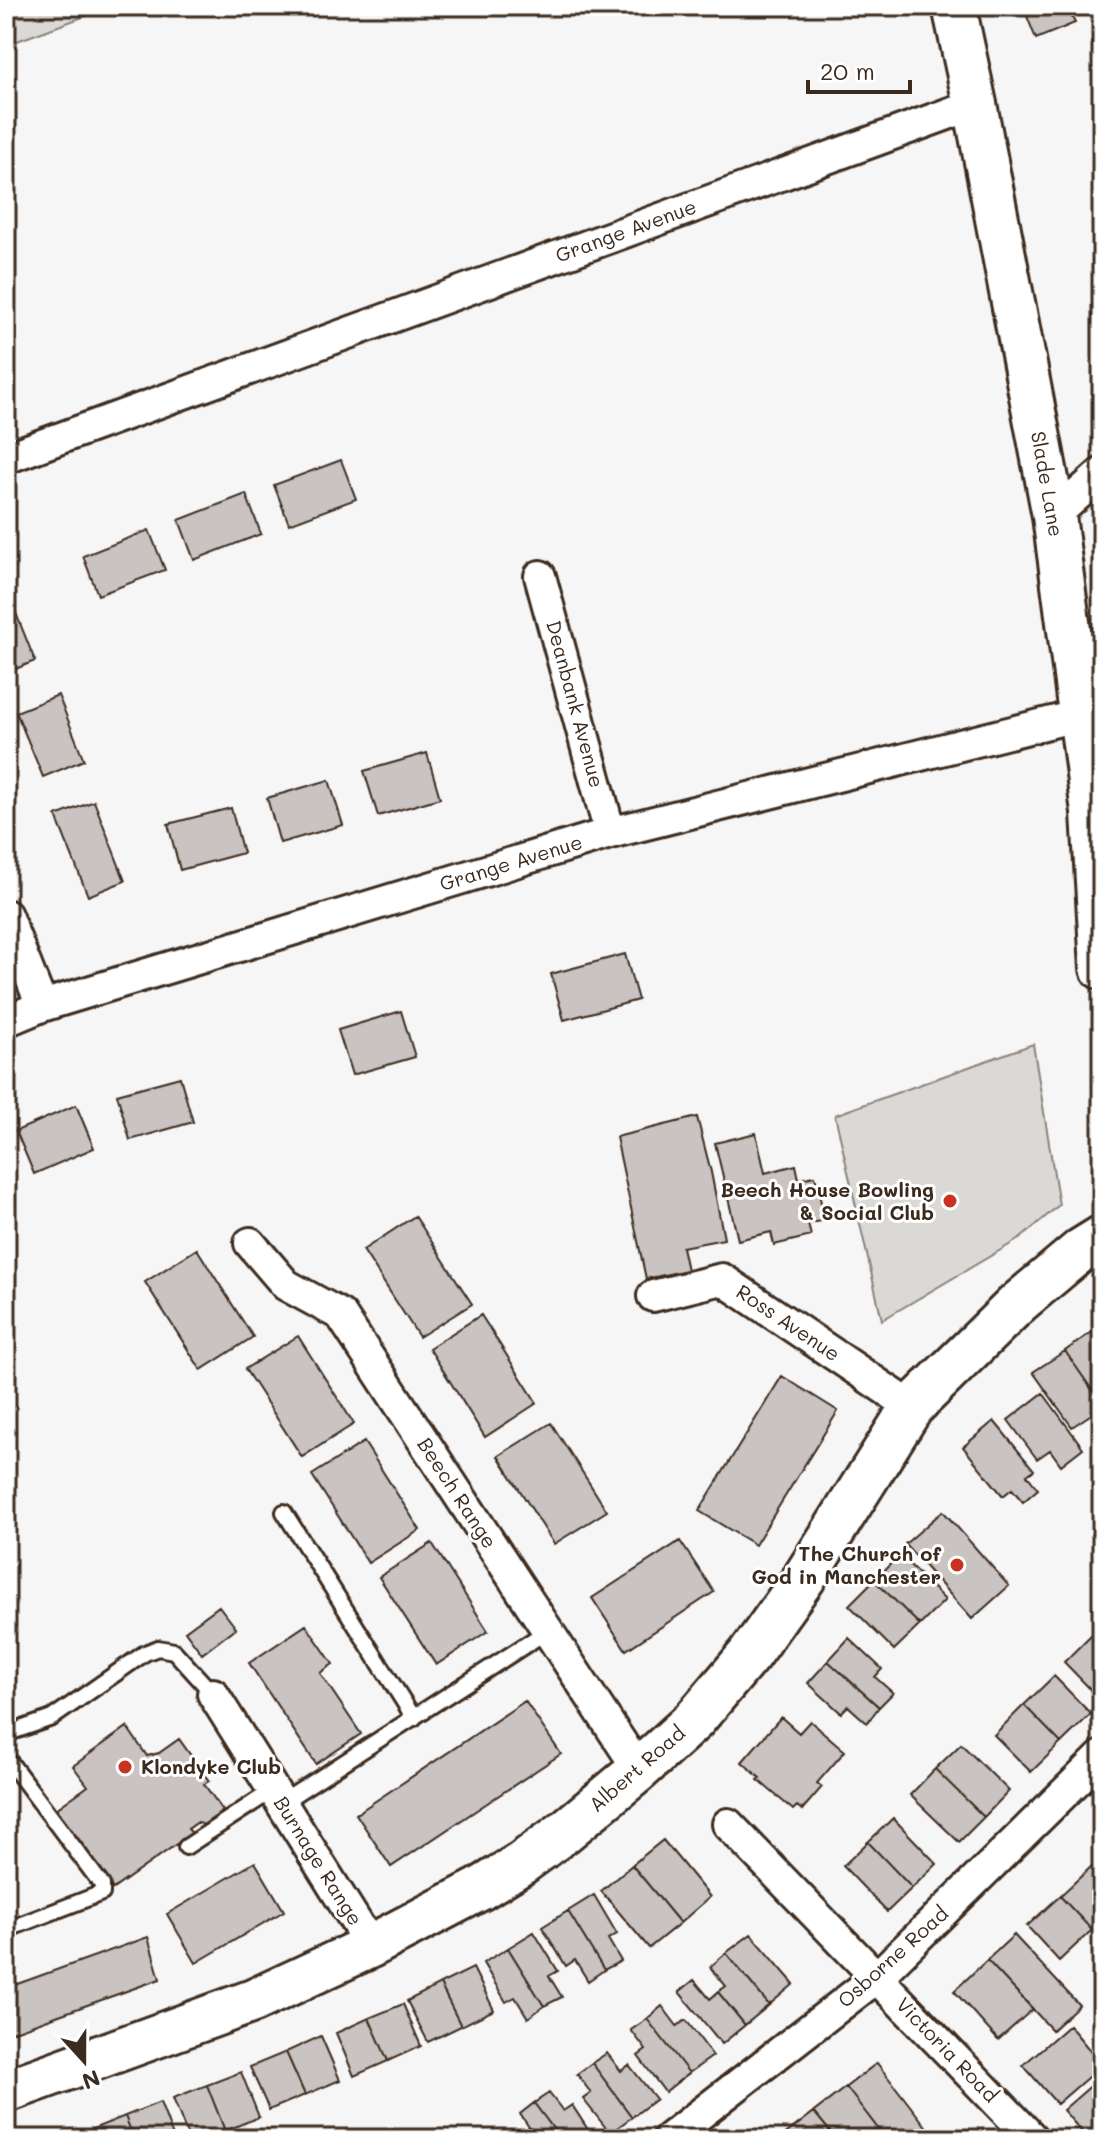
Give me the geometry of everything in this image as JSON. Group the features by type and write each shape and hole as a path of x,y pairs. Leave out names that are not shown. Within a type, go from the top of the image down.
{"main road":[{"name":"Slade Lane","path":"954,6 1054,516 1080,715 1097,808 1102,968"},
{"name":"Albert Road","path":"6,2091 253,2001 371,1946 480,1889 563,1833 694,1720 749,1655 804,1578 912,1407 1018,1303 1081,1250 1102,1237"}],"street":[{"name":"Grange Avenue","path":"6,458 975,104"},
{"path":"1054,516 1102,473"},
{"name":"Deanbank Avenue","path":"540,576 610,833"},
{"name":"Grange Avenue","path":"6,1021 42,1006 610,833 1080,715"},
{"path":"6,915 42,1006"},
{"name":"Beech Range","path":"250,1243 286,1285 341,1315 639,1770"},
{"name":"Ross Avenue","path":"653,1296 722,1279 912,1407"},
{"name":"Burnage Range","path":"213,1694 371,1946"},
{"name":"Osborne Road","path":"668,2139 877,1977 1102,1756"},
{"name":"Victoria Road","path":"728,1824 1033,2139"}],"lane":[{"path":"284,1512 414,1718"},
{"path":"186,1847 414,1718 547,1631"},
{"path":"6,1734 52,1718 145,1653 158,1648 174,1651 213,1694"},
{"path":"6,1757 102,1885 102,1893 6,1930"}],"shaded area":[{"path":"6,6 113,6 6,45"},
{"path":"1033,1044 1059,1205 1021,1238 882,1320 835,1115"}],"building":[{"path":"1023,6 1100,6 1072,17 1075,23 1036,39"},
{"path":"341,460 356,499 289,524 274,485"},
{"path":"246,494 261,534 194,560 179,520"},
{"path":"149,530 165,570 98,595 83,556"},
{"path":"6,588 35,661 6,673"},
{"path":"58,695 84,760 43,777 16,712"},
{"path":"427,753 440,798 378,816 364,771"},
{"path":"329,780 343,825 280,843 267,798"},
{"path":"94,801 125,881 88,896 56,816"},
{"path":"231,808 243,853 180,870 168,824"},
{"path":"625,954 638,1000 564,1020 551,974"},
{"path":"401,1011 415,1057 352,1075 338,1030"},
{"path":"180,1077 193,1122 130,1140 117,1094"},
{"path":"76,1105 94,1148 34,1174 16,1131"},
{"path":"697,1117 724,1239 682,1247 687,1270 646,1279 616,1137"},
{"path":"756,1133 765,1173 796,1165 799,1179 815,1176 825,1220 808,1224 811,1236 774,1245 771,1232 738,1240 715,1143"},
{"path":"415,1216 472,1304 419,1337 363,1250"},
{"path":"197,1249 253,1337 201,1370 145,1282"},
{"path":"481,1315 537,1403 485,1437 429,1348"},
{"path":"1096,1329 1102,1338 1102,1404 1065,1351"},
{"path":"298,1336 354,1424 302,1457 245,1369"},
{"path":"1065,1351 1102,1404 1072,1427 1033,1372"},
{"path":"782,1376 838,1411 755,1545 699,1511"},
{"path":"1043,1393 1083,1448 1061,1465 1050,1450 1037,1459 1008,1420"},
{"path":"994,1421 1034,1470 1027,1475 1038,1489 1023,1502 1012,1489 1003,1496 963,1447"},
{"path":"551,1423 607,1511 554,1544 498,1456"},
{"path":"364,1442 420,1530 368,1563 312,1475"},
{"name":"The Church of God in Manchester","path":"943,1511 1009,1586 972,1619 905,1544"},
{"path":"680,1541 714,1592 626,1650 592,1598"},
{"path":"432,1543 488,1631 436,1665 379,1577"},
{"path":"900,1555 945,1600 920,1625 874,1580"},
{"path":"874,1580 920,1625 894,1650 849,1605"},
{"path":"219,1606 236,1628 202,1654 185,1631"},
{"path":"306,1625 333,1664 320,1673 361,1734 316,1764 249,1663"},
{"path":"1094,1632 1102,1640 1102,1693 1098,1697 1064,1662"},
{"path":"849,1638 882,1669 875,1677 893,1693 879,1707 828,1661"},
{"path":"828,1661 879,1707 867,1723 848,1706 841,1713 808,1683"},
{"path":"1054,1676 1091,1714 1061,1743 1024,1705"},
{"path":"525,1701 561,1754 391,1867 356,1814"},
{"path":"1024,1705 1061,1743 1031,1772 994,1735"},
{"path":"781,1717 799,1733 810,1721 845,1751 817,1783 822,1787 802,1810 797,1806 793,1810 742,1762"},
{"path":"127,1727 147,1756 159,1753 179,1739 209,1781 204,1784 223,1811 203,1825 198,1822 188,1829 192,1833 113,1889 56,1809 88,1786 73,1766"},
{"path":"961,1744 1009,1791 984,1817 935,1769"},
{"path":"935,1769 984,1817 959,1842 910,1795"},
{"path":"893,1818 937,1864 912,1888 868,1842"},
{"path":"663,1840 710,1897 680,1923 632,1865"},
{"path":"868,1842 912,1888 887,1912 843,1866"},
{"path":"255,1862 284,1911 196,1963 167,1914"},
{"path":"632,1865 680,1923 649,1948 601,1891"},
{"path":"1092,1866 1102,1877 1102,1921 1092,1930 1060,1896"},
{"path":"594,1895 617,1934 608,1939 621,1961 604,1970 568,1911"},
{"path":"1060,1896 1092,1930 1059,1961 1027,1926"},
{"path":"568,1911 604,1970 588,1981 575,1960 566,1966 542,1927"},
{"path":"534,1932 558,1971 549,1976 562,1997 544,2006 508,1948"},
{"path":"751,1934 794,1984 769,2005 726,1953"},
{"path":"1014,1935 1079,2005 1052,2030 987,1960"},
{"path":"148,1937 160,1979 6,2034 6,1988"},
{"path":"508,1948 544,2006 528,2018 515,1997 506,2002 483,1963"},
{"path":"726,1953 769,2005 745,2025 718,1992 726,1986 710,1967"},
{"path":"987,1960 1033,2009 998,2040 954,1991"},
{"path":"473,1968 494,2010 461,2026 440,1984"},
{"path":"694,1980 710,1999 718,1992 745,2025 722,2044 679,1992"},
{"path":"440,1984 461,2026 428,2042 407,2001"},
{"path":"403,2004 421,2046 388,2061 369,2018"},
{"path":"662,2006 677,2026 686,2020 713,2056 689,2073 647,2019"},
{"path":"369,2018 388,2061 354,2076 336,2033"},
{"path":"647,2019 689,2073 665,2092 638,2056 646,2050 631,2030"},
{"path":"1069,2025 1102,2065 1057,2104 1023,2065"},
{"path":"321,2036 340,2080 305,2095 286,2052"},
{"path":"286,2052 305,2095 269,2110 250,2067"},
{"path":"607,2053 621,2071 629,2065 656,2099 632,2117 592,2063"},
{"path":"592,2063 632,2117 610,2133 583,2099 591,2093 577,2074"},
{"path":"877,2063 928,2129 915,2139 886,2139 846,2087"},
{"path":"241,2072 259,2117 225,2131 207,2085"},
{"path":"1102,2076 1102,2139 1088,2139 1063,2110"},
{"path":"207,2085 225,2131 204,2139 189,2139 173,2098"},
{"path":"846,2087 886,2139 836,2139 814,2112"},
{"path":"549,2093 563,2111 572,2105 594,2139 561,2139 534,2103"},
{"path":"160,2102 174,2139 134,2139 125,2116"},
{"path":"534,2103 561,2139 529,2139 533,2133 520,2114"},
{"path":"814,2112 836,2139 785,2139 783,2136"},
{"path":"125,2116 134,2139 94,2139 90,2130"}],"place":[{"name":"Beech House Bowling & Social Club","path":"950,1201"},
{"name":"The Church of God in Manchester","path":"957,1565"},
{"name":"Klondyke Club","path":"125,1767"}]}
